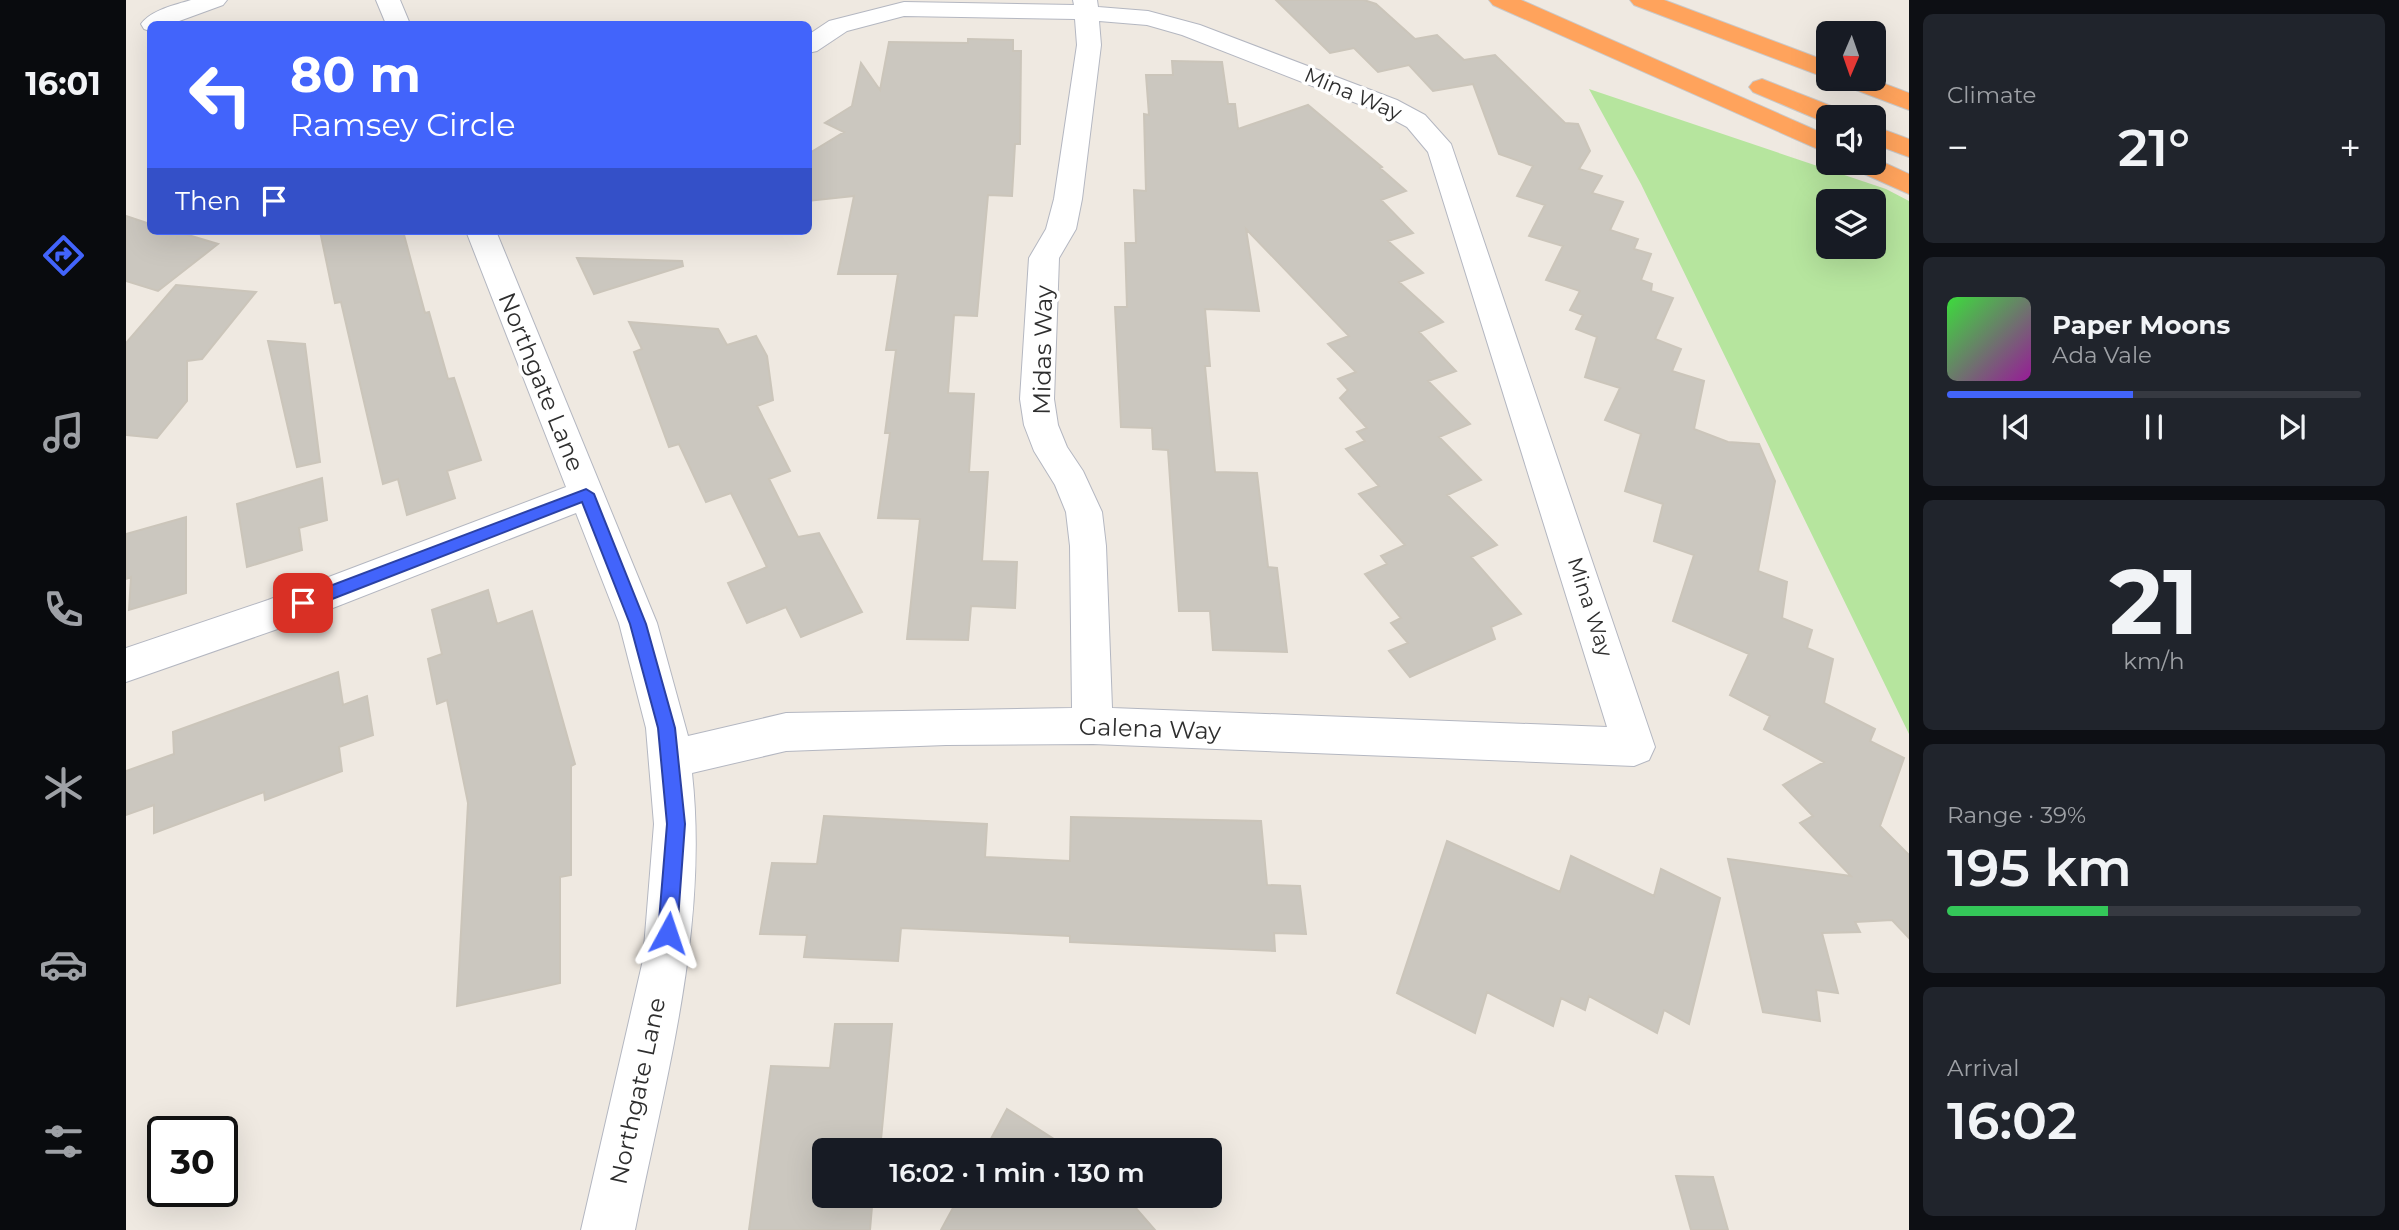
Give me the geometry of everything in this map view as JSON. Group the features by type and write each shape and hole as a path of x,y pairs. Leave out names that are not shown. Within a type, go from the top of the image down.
{"highway":[{"path":"1501,0 1816,140"},
{"path":"1539,0 1680,53"},
{"path":"1642,0 1816,66"},
{"path":"1683,0 1816,48"},
{"path":"1886,73 1909,82"},
{"path":"1745,80 1816,109"},
{"path":"1880,91 1909,102"},
{"path":"1886,139 1909,149"},
{"path":"1886,174 1909,185"}],"street":[{"path":"159,21 215,0"},
{"path":"388,0 397,21"},
{"name":"Mina Way","path":"812,43 838,26 904,9 1086,6 1149,18 1203,34 1388,106 1416,121 1441,150 1634,747"},
{"name":"Midas Way","path":"1086,6 1089,45 1068,199 1061,229 1044,258 1037,399 1041,425 1051,451 1071,481 1084,512 1088,546 1088,628 1093,726"},
{"name":"Northgate Lane","path":"483,235 638,624 667,728 676,824 666,960 608,1230"},
{"path":"126,666 278,613 586,494"},
{"name":"Galena Way","path":"668,760 786,732 835,729 1093,726 1634,747"}],"green space":[{"path":"1589,89 1816,165 1816,175 1844,175 1886,189 1909,201 1909,734 1641,184"}],"building":[{"path":"1276,0 1364,0 1376,4 1415,39 1437,35 1464,60 1495,55 1565,123 1578,124 1590,151 1579,169 1602,176 1592,193 1623,202 1610,230 1638,239 1634,249 1651,254 1641,280 1652,284 1651,291 1673,298 1655,339 1681,349 1672,371 1704,381 1694,429 1728,442 1759,444 1775,481 1758,571 1787,582 1782,618 1812,630 1807,648 1833,659 1824,703 1875,729 1870,741 1904,758 1880,826 1909,855 1909,938 1892,920 1855,922 1860,932 1822,933 1838,993 1816,990 1820,1021 1763,1012 1728,859 1851,876 1800,823 1813,816 1783,785 1824,762 1764,729 1770,716 1730,695 1749,654 1673,621 1694,555 1654,541 1663,504 1625,491 1641,434 1605,420 1620,388 1585,377 1597,337 1576,329 1583,315 1570,310 1580,291 1546,280 1563,246 1529,236 1545,205 1517,196 1533,166 1499,154 1473,84 1433,91 1409,65 1378,72 1354,48 1330,53"},
{"path":"968,39 1013,40 1013,51 1021,51 1020,144 1015,144 1012,196 988,195 977,316 954,315 948,393 974,394 969,472 988,472 982,561 1017,562 1015,608 971,606 968,640 907,639 920,519 878,518 890,433 885,433 896,350 886,350 898,274 838,274 854,196 812,201 812,152 844,132 825,123 852,106 861,63 880,90 889,42 968,43"},
{"path":"1172,61 1222,62 1228,104 1235,104 1238,129 1308,105 1382,167 1380,168 1406,191 1381,200 1413,233 1388,241 1423,273 1399,282 1443,322 1419,332 1456,371 1428,381 1470,424 1439,437 1481,480 1447,495 1497,545 1471,557 1521,614 1491,627 1495,639 1410,677 1389,651 1408,643 1391,623 1401,618 1365,574 1387,564 1381,556 1405,545 1359,494 1379,486 1346,449 1365,441 1357,432 1367,428 1340,398 1348,390 1338,379 1356,372 1328,344 1349,336 1246,229 1259,311 1205,309 1210,366 1205,366 1215,472 1257,473 1268,567 1277,568 1287,652 1213,650 1210,611 1179,611 1168,450 1153,449 1152,428 1121,427 1115,307 1127,307 1125,243 1136,243 1134,190 1146,191 1144,114 1149,115 1146,75 1173,75"},
{"path":"126,216 147,223 147,235 188,235 218,244 158,291 126,281"},
{"path":"321,235 404,235 425,313 429,312 448,379 454,378 481,460 447,471 455,498 407,515 398,479 383,484 341,302 335,303"},
{"path":"577,258 682,261 683,266 594,294"},
{"path":"176,285 256,292 202,359 187,361 187,401 157,438 126,435 126,343"},
{"path":"629,322 718,329 727,345 756,336 767,356 773,400 757,406 790,471 769,479 798,537 819,533 862,612 801,637 786,607 747,623 728,583 767,567 731,493 706,502 679,444 669,447 634,352 642,349"},
{"path":"268,341 305,344 320,462 297,467"},
{"path":"322,478 327,520 299,528 302,550 247,567 237,504"},
{"path":"186,517 186,593 129,610 131,577 126,579 126,534"},
{"path":"488,590 497,624 532,611 575,764 571,766 571,875 560,877 560,983 457,1006 468,803 447,700 437,704 428,659 442,654 432,610"},
{"path":"338,672 343,705 367,696 373,735 339,747 342,771 265,800 264,792 154,833 154,805 126,815 126,771 174,754 173,732"},
{"path":"824,816 987,824 985,857 1070,861 1071,817 1261,821 1267,885 1300,886 1306,934 1274,933 1275,951 1070,942 1070,936 901,928 898,961 804,957 807,935 760,934 772,863 817,864"},
{"path":"1447,841 1560,892 1571,856 1654,896 1661,869 1720,898 1689,1024 1664,1010 1657,1033 1589,996 1585,1010 1561,998 1553,1026 1487,992 1475,1033 1397,993"},
{"path":"835,1024 892,1024 881,1138 812,1138 812,1208 872,1208 870,1230 749,1230 771,1066 830,1068"},
{"path":"1007,1109 1052,1138 991,1138"},
{"path":"1676,1176 1713,1177 1728,1230 1691,1230"},
{"path":"953,1208 1136,1208 1155,1230 941,1230"}],"route":[{"path":"303,603 586,494 638,624 667,728 676,824 668,933"}]}
